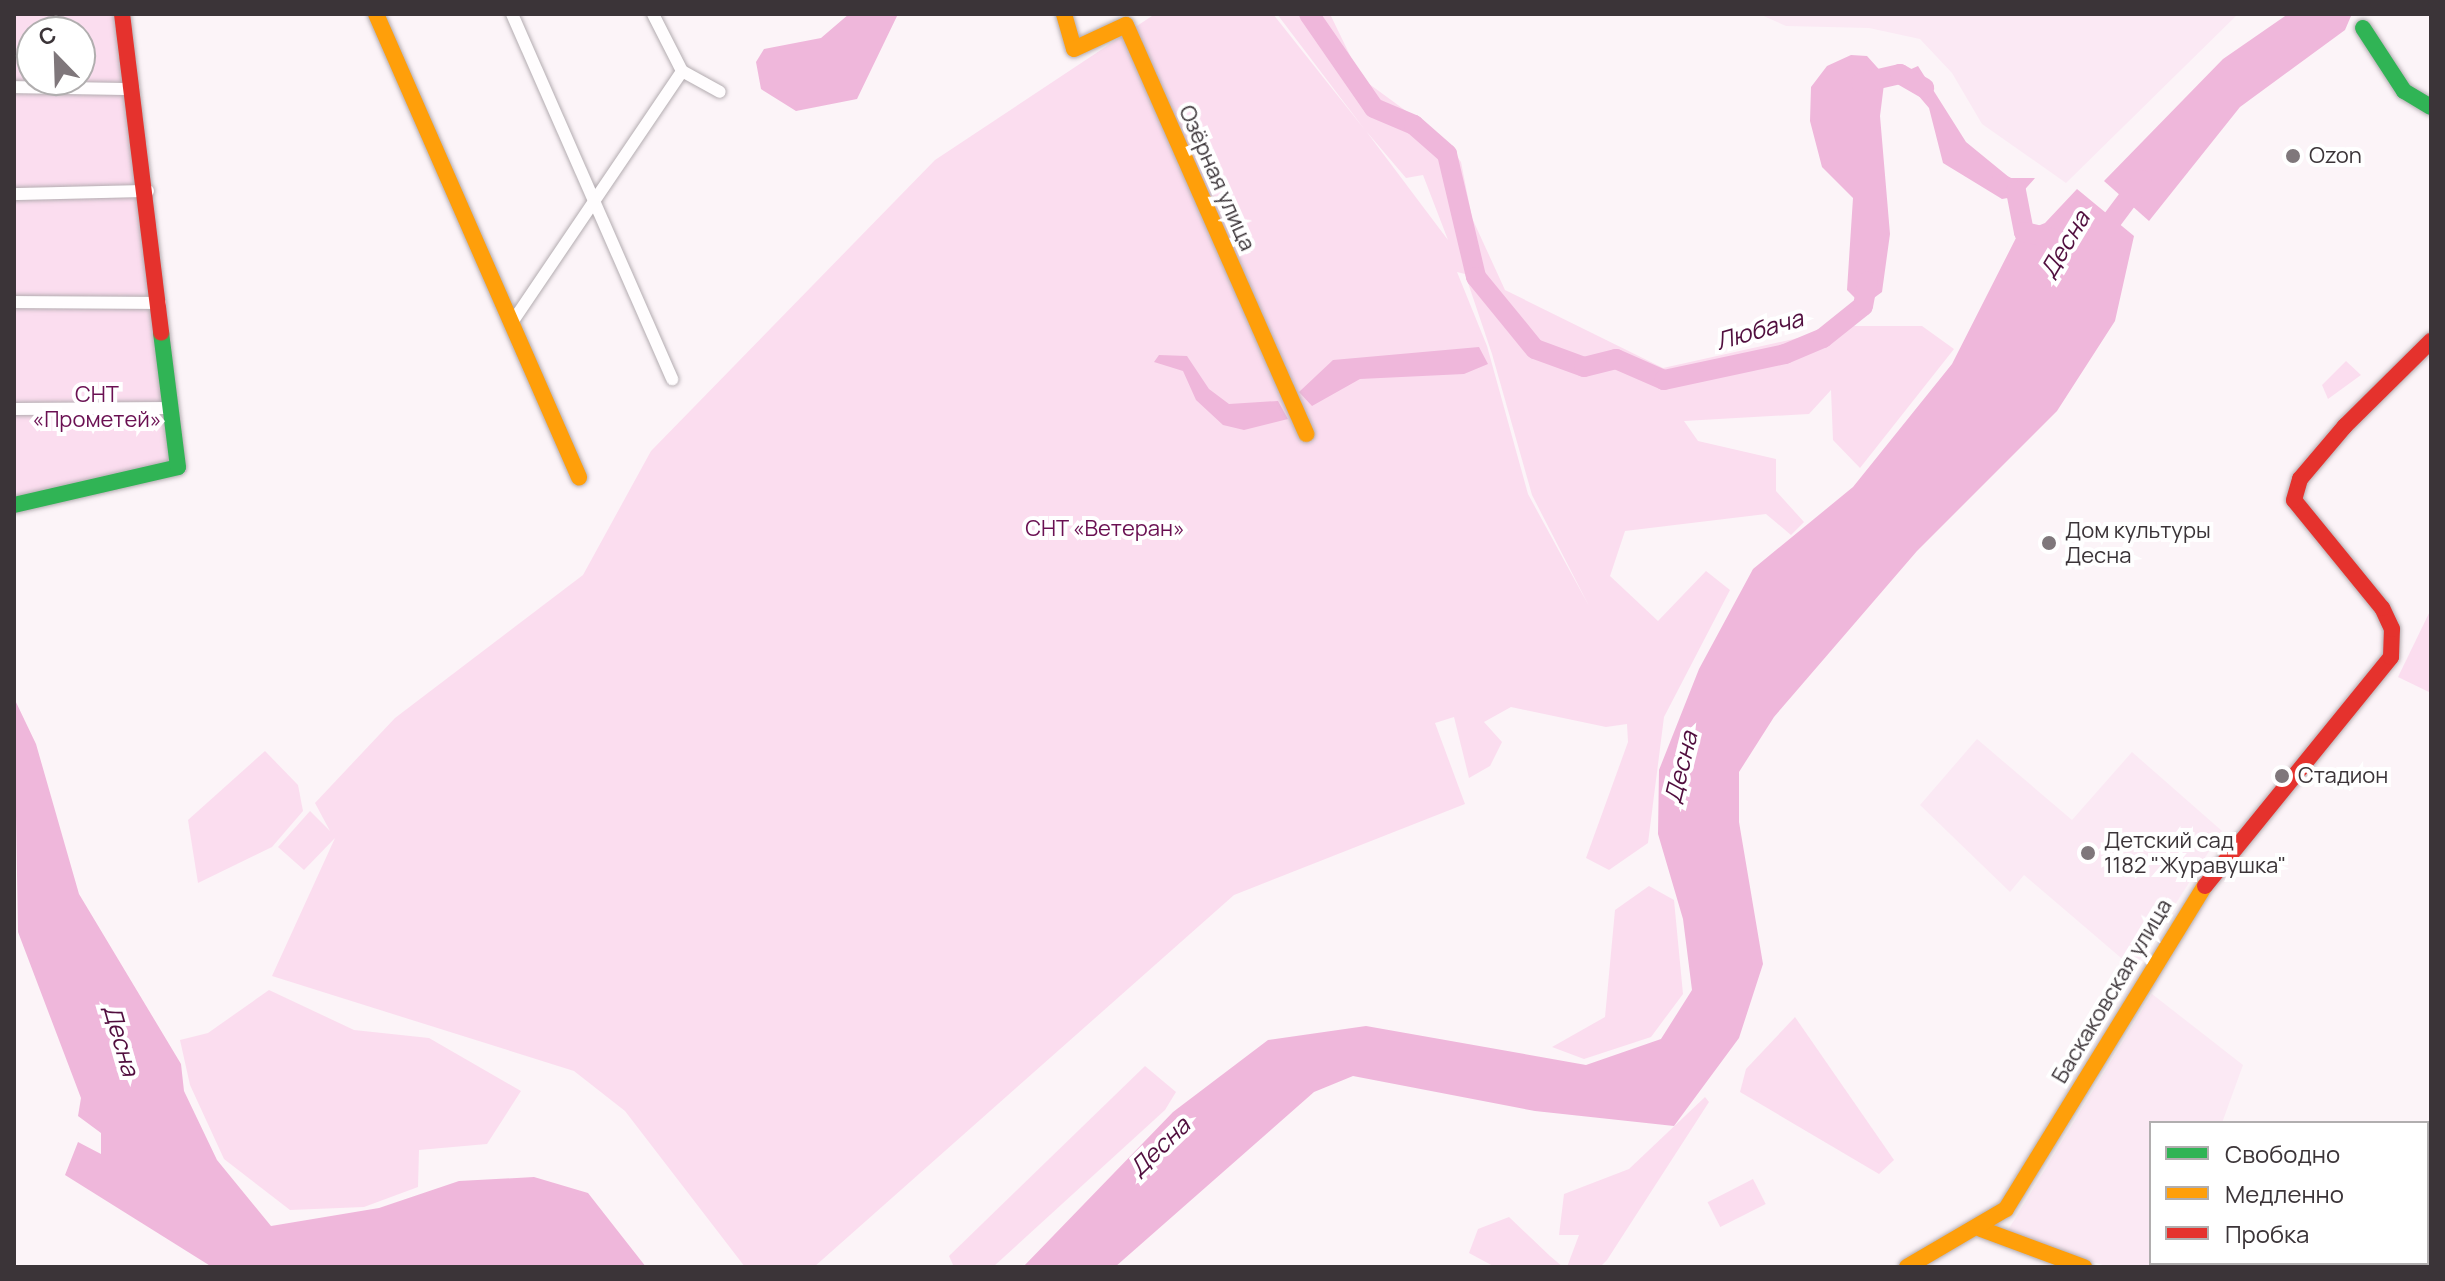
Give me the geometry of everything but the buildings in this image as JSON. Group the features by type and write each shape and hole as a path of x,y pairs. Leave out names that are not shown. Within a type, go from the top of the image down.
{"street":[{"path":"14,505 178,467 148,191 122,14"},
{"path":"376,14 579,477"},
{"path":"512,14 672,379"},
{"path":"653,14 682,71 720,92"},
{"name":"Озёрная улица","path":"1064,14 1074,49 1126,25 1306,434"},
{"path":"2363,28 2404,91 2431,107"},
{"path":"511,324 682,71"},
{"path":"14,87 133,89"},
{"path":"14,194 148,191"},
{"path":"14,302 160,303"},
{"name":"Баскаковская улица","path":"1907,1267 1981,1229 2036,1168 2190,904 2391,657 2392,629 2382,608 2294,500 2300,479 2345,426 2431,341"},
{"path":"14,409 170,408"},
{"path":"1981,1229 2084,1267"}],"shaded area":[{"path":"1759,14 2238,14 2066,183 1982,124 1952,73 1920,39 1869,28 1786,26"},
{"name":"Детский сад 1182 \"Журавушка\"","path":"1977,739 2072,820 2132,752 2222,831 2134,969 2024,875 2010,892 1920,805"},
{"path":"2152,994 2243,1065 2223,1121 2149,1121 2149,1265 2214,1267 2109,1267 2005,1235"}],"green space":[{"name":"СНТ «Прометей»","path":"14,14 129,14 187,472 14,512"},
{"name":"СНТ «Ветеран»","path":"1155,14 1273,14 1365,130 1277,14 1330,14 1361,78 1443,138 1461,162 1472,218 1505,290 1663,368 1852,326 1922,326 1954,349 1860,468 1833,440 1831,390 1809,414 1684,421 1698,441 1776,459 1776,491 1804,522 1791,535 1766,514 1625,531 1610,576 1658,621 1706,571 1730,590 1664,717 1648,843 1609,870 1586,858 1628,742 1627,724 1606,727 1511,707 1484,722 1502,742 1490,766 1469,778 1454,717 1435,723 1465,804 1234,895 814,1267 745,1267 625,1111 574,1071 272,976 335,838 304,870 278,847 310,811 330,831 315,803 395,718 583,575 651,451 935,160","holes":["1366,131 1406,178 1423,175 1448,240","1457,272 1465,274 1492,354 1532,495 1589,606 1528,494 1487,346"]},
{"path":"2346,361 2361,375 2328,399 2322,385"},
{"path":"2431,609 2431,693 2398,677"},
{"path":"265,751 298,785 303,811 272,847 198,883 188,820"},
{"path":"1649,886 1674,900 1683,994 1651,1037 1584,1059 1552,1047 1605,1017 1615,910"},
{"path":"269,990 354,1030 429,1038 521,1091 487,1144 419,1150 418,1187 364,1207 290,1210 224,1159 190,1085 180,1040 208,1033"},
{"path":"1795,1017 1894,1160 1879,1174 1740,1092 1746,1069"},
{"path":"1145,1066 1176,1092 1165,1110 993,1267 954,1267 949,1256"},
{"path":"1705,1097 1709,1102 1607,1260 1600,1267 1567,1267 1579,1235 1559,1235 1564,1194 1629,1169"},
{"path":"1753,1179 1766,1204 1720,1227 1708,1202"},
{"path":"1509,1217 1563,1267 1495,1267 1469,1253 1478,1229"}],"water":[{"path":"849,14 898,14 857,99 796,111 761,89 756,62 764,49 821,38"},
{"path":"2288,14 2351,16 2345,30 2240,107 2149,221 2104,181 2223,59"},
{"path":"1851,55 1867,56 1885,76 1880,116 1890,234 1882,292 1863,306 1847,290 1853,198 1822,167 1810,121 1811,87 1827,66"},
{"path":"1918,66 1966,142 2010,178 2035,178 2019,196 2002,199 1943,163 1929,108 1900,74"},
{"name":"Десна","path":"2077,189 2134,236 2115,321 2057,411 1917,551 1774,717 1739,772 1739,822 1763,964 1739,1038 1674,1126 1535,1111 1353,1076 1314,1092 1115,1267 1023,1267 1173,1112 1268,1040 1366,1026 1586,1065 1661,1039 1692,990 1683,919 1658,834 1659,770 1699,669 1753,569 1853,487 1952,364 2018,234 2045,223"},
{"path":"1479,347 1488,364 1464,374 1360,379 1312,406 1299,392 1333,360"},
{"path":"1159,355 1187,356 1209,389 1229,404 1278,401 1288,419 1244,430 1223,425 1196,400 1183,371 1154,362"},
{"name":"Десна","path":"14,698 36,744 79,894 181,1064 184,1091 217,1160 271,1226 379,1208 459,1181 534,1177 588,1193 646,1267 212,1267 65,1175 78,1142 101,1154 101,1133 78,1116 81,1098 18,932"}],"waterway":[{"name":"Любача","path":"1309,14 1374,108 1414,125 1447,154 1476,277 1535,349 1584,367 1616,359 1664,380 1785,354 1823,338 1863,306 1868,281"},
{"name":"Любача","path":"1861,83 1900,74 1924,88"},
{"name":"Десна","path":"2097,240 2142,180"},
{"name":"Любача","path":"2000,184 2016,191 2024,232 2051,238"}],"traffic: fast":[{"path":"2363,28 2404,91 2431,107"},
{"path":"14,505 178,467 161,333"}],"traffic: slow":[{"path":"376,14 579,477"},
{"path":"1064,14 1074,49 1126,25 1306,434"},
{"path":"1907,1267 2006,1209 2205,886"},
{"path":"1981,1229 2084,1267"}],"traffic: jam":[{"path":"122,14 161,333"},
{"path":"2205,886 2391,657 2392,629 2382,608 2294,500 2300,479 2345,426 2431,341"}],"place":[{"name":"Ozon","path":"2293,156"},
{"name":"Дом культуры Десна","path":"2049,543"},
{"name":"Стадион","path":"2282,776"},
{"name":"Детский сад 1182 \"Журавушка\"","path":"2088,853"}]}
